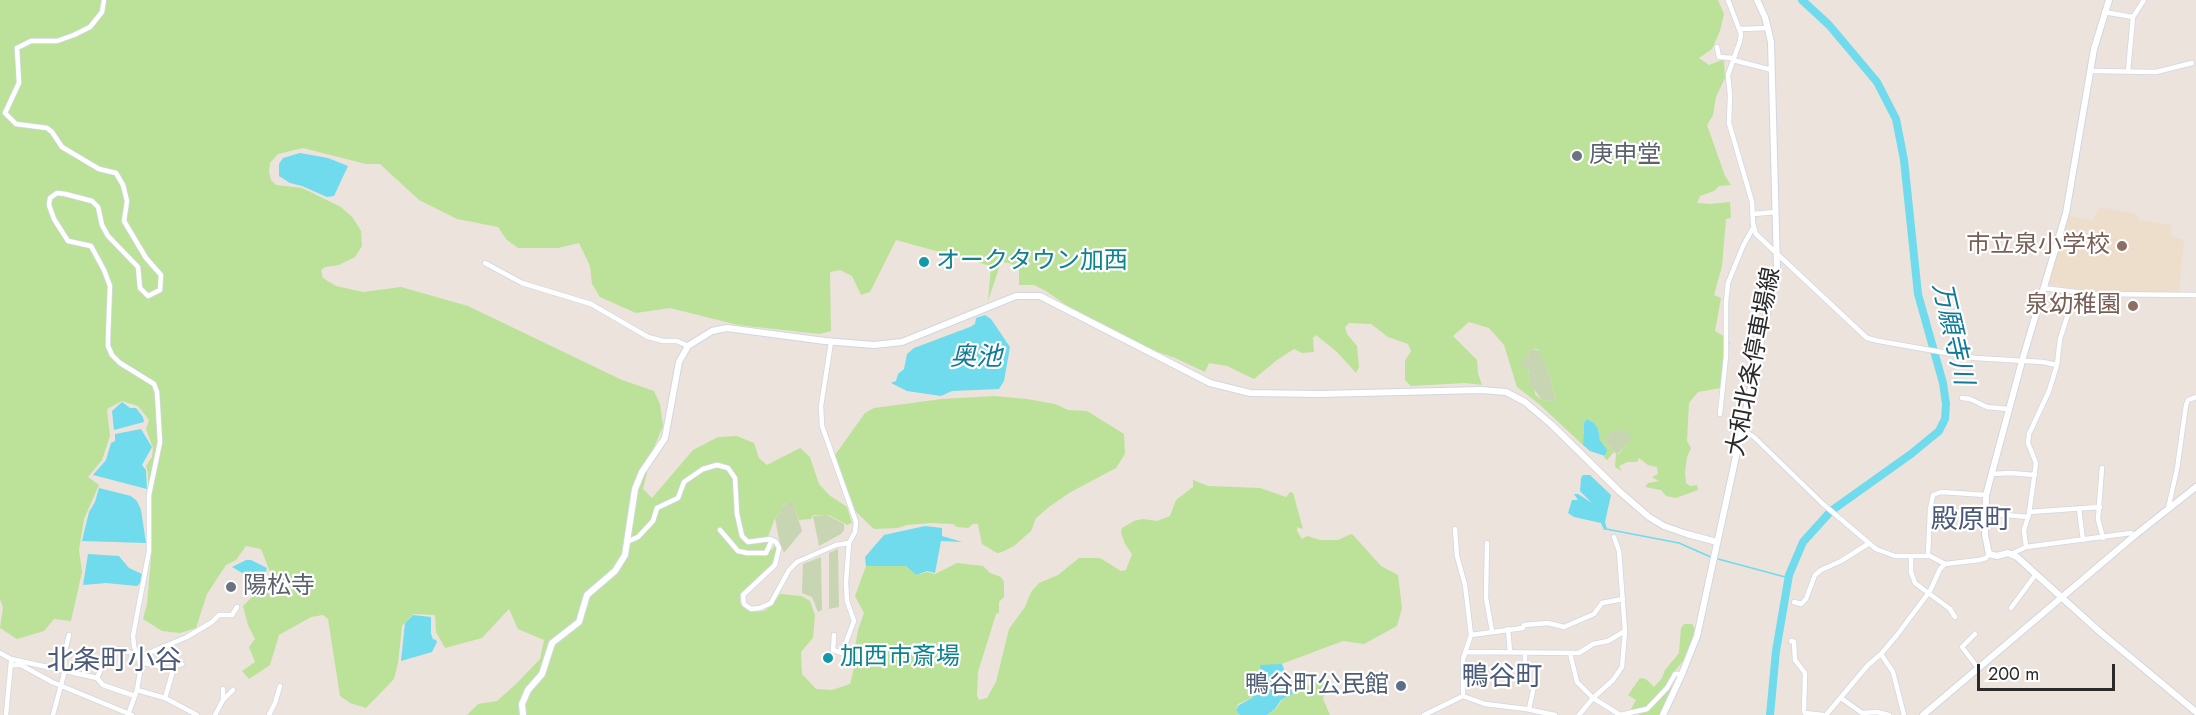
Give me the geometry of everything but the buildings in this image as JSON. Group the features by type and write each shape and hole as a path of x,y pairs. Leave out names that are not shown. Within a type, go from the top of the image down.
{"street":[{"path":"104,0 102,12 90,27 57,41 31,41 17,48 19,83 4,113 16,124 47,128 62,147 99,169 116,173 123,185 127,201 124,221 146,258 161,275 160,290 148,296 140,288 138,267 108,236 102,225 98,207 92,201 65,194 57,193 50,198 49,205 54,219 68,241 91,246 105,270 110,286 108,346 112,355 120,363 154,384 158,392 160,442 149,495 149,551 133,636 137,655 143,665"},
{"path":"1728,0 1740,29 1740,41 1728,75 1729,123 1752,202 1756,234 1868,338 1975,358 2057,365"},
{"name":"大和北条停車場線","path":"1663,715 1697,636 1774,281 1777,253 1772,70 1768,28 1756,0"},
{"path":"1989,555 1985,535 1986,495 2008,410 2066,213 2094,49 2109,0"},
{"path":"2128,71 2133,17 2144,0"},
{"path":"2104,12 2133,17"},
{"path":"1740,29 1768,28"},
{"path":"1717,47 1719,57 1772,70"},
{"path":"2092,71 2156,72 2192,63"},
{"path":"1753,214 1776,212"},
{"path":"1720,414 1726,356 1728,283 1754,226"},
{"path":"485,263 522,283 591,304 648,338 676,341 688,346"},
{"path":"2043,288 2130,296 2196,295"},
{"path":"2026,547 2024,530 2029,514 2036,463 2028,443 2029,434 2049,390 2057,365 2060,339 2075,292"},
{"path":"523,715 522,704 528,690 542,674 552,643 579,621 587,595 615,571 625,555 635,489 642,472 665,438 679,362 688,346 712,331 727,328 831,342 874,345 902,342 1016,296 1040,296 1210,383 1250,393 1320,394 1481,390 1506,392 1526,402 1552,424 1619,491 1649,517 1664,526 1717,542"},
{"path":"831,342 821,406 822,426 855,515 855,532 849,543 846,582 847,601 854,621 842,652 833,650 834,635"},
{"path":"2168,509 2177,469 2186,405 2188,400 2196,397"},
{"path":"1962,399 1970,399 1987,407 2008,410"},
{"path":"1742,429 1754,437 1822,504 1868,544 1884,553 1895,556 1928,556 1946,564 1979,560 1989,555 2012,554 2026,547 2131,533 2134,536"},
{"path":"629,540 638,537 653,521 657,508 678,498 684,482 703,469 717,465 728,468 735,478 737,514 742,536 748,542 772,540 776,542 778,548 775,566 743,595 744,604 751,609 771,603 789,570 797,562 836,545 849,543"},
{"path":"2102,468 2098,519 2103,538"},
{"path":"1992,474 2035,475"},
{"path":"1923,715 2134,536 2196,487"},
{"path":"1928,556 1933,495 1941,492 1986,495"},
{"path":"1985,513 2029,514 2100,507"},
{"path":"2079,509 2083,540"},
{"path":"1455,529 1456,556 1464,585 1471,635 1463,658 1463,696"},
{"path":"720,530 738,551 747,554 766,553 772,540"},
{"path":"1579,715 1593,698 1613,681 1622,666 1625,631 1619,551 1614,537"},
{"path":"1486,543 1486,598 1492,631"},
{"path":"1794,602 1801,604 1806,599 1815,575 1821,570 1841,561 1868,544"},
{"path":"2012,554 2196,712"},
{"path":"1911,556 1912,579 1928,594 1950,609 1955,617"},
{"path":"1791,641 1794,642 1795,660 1805,673 1804,711 1825,715 1841,699 1868,664 1881,654 1928,594 1940,569 1946,564"},
{"path":"2012,608 2036,574"},
{"path":"1471,635 1522,628 1524,625 1548,623 1564,627 1594,614 1602,603 1623,600"},
{"path":"0,653 11,662 21,665 34,674 129,714 143,665 151,652 187,637 212,622 219,615 232,615 237,607"},
{"path":"1508,629 1510,652"},
{"path":"1466,652 1579,653 1593,644 1608,641 1625,631"},
{"path":"1975,634 1962,648 1978,668"},
{"path":"53,667 65,651 69,635"},
{"path":"97,678 110,649 123,650 137,655"},
{"path":"84,674 86,650"},
{"path":"1525,652 1525,681 1534,687 1525,715"},
{"path":"1570,654 1577,682 1593,698 1615,712 1627,715 1647,709 1665,690 1675,674 1682,674"},
{"path":"1881,654 1893,672 1904,715"},
{"path":"11,662 53,667 84,674 97,678 103,685 165,698 197,715"},
{"path":"6,715 11,662"},
{"path":"165,698 174,667 183,664"},
{"path":"143,665 158,666"},
{"path":"53,715 63,685 65,670"},
{"path":"269,715 280,686"},
{"path":"223,689 223,700"},
{"path":"214,715 232,690"},
{"path":"1424,715 1463,696 1485,704 1555,715"},
{"path":"1841,699 1862,713 1877,712 1889,715"}],"shaded area":[{"name":"市立泉小学校","path":"2100,207 2135,214 2140,220 2171,225 2171,235 2184,240 2179,293 2144,295 2087,291 2047,284 2069,216 2092,220"}],"green space":[{"path":"0,0 1718,0 1724,14 1712,49 1699,58 1709,65 1724,59 1725,78 1716,97 1713,115 1707,125 1725,176 1731,185 1719,186 1714,191 1700,196 1697,203 1730,202 1731,218 1726,219 1722,266 1714,295 1721,298 1715,331 1727,338 1730,343 1723,361 1721,388 1698,392 1689,403 1687,441 1691,448 1687,457 1686,483 1690,486 1697,485 1698,490 1676,498 1666,496 1661,490 1645,487 1648,483 1659,481 1652,477 1658,474 1657,467 1648,465 1639,458 1637,462 1627,462 1619,466 1622,471 1615,467 1616,454 1618,455 1630,442 1622,431 1610,431 1605,442 1614,452 1607,460 1604,457 1605,447 1600,440 1598,429 1587,419 1584,423 1583,445 1517,387 1504,345 1489,328 1469,322 1453,336 1477,360 1482,385 1465,383 1411,386 1405,380 1405,361 1411,351 1408,344 1388,337 1371,324 1349,323 1345,327 1347,334 1357,346 1359,367 1356,373 1337,352 1316,335 1313,338 1314,352 1302,353 1294,349 1254,379 1227,366 1209,363 1205,372 1175,358 1108,334 1046,291 1034,285 1019,285 1019,268 1009,263 1001,262 988,301 991,266 896,240 870,292 861,295 852,276 840,270 830,272 831,331 820,334 738,325 670,308 636,313 600,297 592,284 590,266 579,243 558,248 518,248 507,240 498,227 457,219 419,200 380,164 366,164 303,148 278,154 270,163 271,180 276,185 302,188 341,207 353,218 361,231 362,246 355,257 321,270 323,278 336,286 363,292 401,287 468,306 622,380 654,391 660,404 663,426 652,452 643,489 652,498 693,450 718,437 737,436 754,443 759,458 767,465 800,448 810,457 819,484 829,495 847,507 852,523 847,525 829,515 813,515 811,519 799,520 794,505 786,503 775,518 768,537 767,550 772,550 775,545 777,551 771,565 740,594 740,602 751,612 764,611 780,594 801,596 810,601 815,615 813,638 801,652 802,674 816,689 832,690 850,684 855,664 854,653 858,630 864,613 855,596 866,566 906,566 916,575 927,572 935,574 957,563 983,566 990,573 1001,577 1004,582 1004,597 999,602 999,613 996,614 978,672 977,696 979,700 987,698 996,682 1009,629 1039,583 1058,575 1079,558 1100,558 1121,571 1126,570 1132,554 1125,544 1121,533 1122,528 1134,521 1143,519 1157,521 1170,516 1176,500 1193,487 1193,480 1208,486 1260,488 1286,497 1290,492 1293,493 1303,529 1297,527 1297,531 1302,539 1307,536 1320,540 1338,540 1353,535 1381,566 1398,575 1402,608 1397,626 1364,644 1343,641 1279,665 1260,665 1261,684 1252,698 1238,704 1236,710 1240,715 467,715 478,704 497,701 540,659 544,640 518,629 509,609 482,638 445,648 436,632 435,615 413,614 402,626 394,679 366,708 350,703 340,696 328,619 323,615 311,617 279,635 270,665 249,679 242,671 255,662 249,647 255,639 243,606 272,577 261,549 246,546 236,560 226,565 207,594 196,628 180,633 162,631 143,619 147,604 152,547 146,466 152,457 153,448 146,429 149,420 138,406 122,401 107,409 110,436 102,460 88,477 99,485 84,519 79,550 82,572 71,621 54,619 44,631 17,639 0,628 3,607 0,599","holes":["1530,349 1538,349 1548,371 1556,401 1542,400 1535,394 1534,387 1530,384 1528,368 1521,361 1529,355"]},
{"path":"1530,349 1539,350 1548,371 1556,401 1542,400 1530,384 1528,368 1521,366 1521,361 1529,355"},
{"path":"994,396 1027,399 1055,404 1068,410 1087,411 1124,434 1125,454 1116,468 1069,493 1049,507 1036,518 1031,531 1014,546 1002,552 997,553 982,544 978,524 973,524 968,528 957,527 953,524 930,523 874,529 856,512 835,455 865,413 874,408 942,399"},
{"path":"1622,430 1630,434 1631,438 1617,455 1605,442 1610,431"},
{"path":"788,502 794,505 802,531 784,553 775,518"},
{"path":"827,515 844,524 844,530 819,546 813,516"},
{"path":"838,549 839,607 829,609 829,553"},
{"path":"821,557 822,610 818,612 812,597 802,593 803,564"},
{"path":"1684,624 1692,624 1696,631 1686,657 1674,672 1671,687 1674,688 1661,715 1640,715 1630,711 1636,700 1628,695 1640,678 1646,679 1654,687 1679,653 1681,628"},
{"path":"1316,681 1327,683 1323,699 1330,715 1267,715 1276,709 1282,700"}],"water":[{"path":"300,153 328,158 348,166 334,196 327,197 290,183 279,176 279,164 283,158"},
{"name":"奥池","path":"985,315 991,319 1010,347 1004,381 999,389 952,391 941,396 907,391 891,383 896,381 898,374 904,369 907,354 914,348 970,327 975,324 976,318"},
{"path":"122,402 130,408 136,408 144,422 114,430 112,411"},
{"path":"1587,419 1598,429 1600,440 1607,450 1605,456 1590,451 1583,445 1584,423"},
{"path":"141,429 152,447 142,465 146,470 147,489 93,475 106,460 111,443 115,441 115,434"},
{"path":"1583,475 1590,475 1611,495 1605,522 1607,529 1604,530 1601,523 1574,517 1568,513 1572,500 1578,500 1574,494 1592,503 1580,491"},
{"path":"99,488 131,496 137,501 141,510 146,543 82,541 89,512"},
{"path":"925,526 942,528 942,536 962,542 941,541 935,573 927,571 916,575 906,566 866,566 865,557 884,535"},
{"path":"88,554 119,556 129,568 142,574 141,582 137,586 106,583 83,585"},
{"path":"246,560 267,568 265,574 256,581 232,567"},
{"path":"413,615 431,617 431,634 437,642 432,652 401,661 405,623"},
{"path":"1282,664 1293,694 1281,700 1267,715 1240,715 1236,710 1239,705 1252,698 1261,685 1260,665"}],"waterway":[{"name":"万願寺川","path":"1770,715 1776,651 1789,575 1803,542 1831,511 1911,454 1939,431 1945,419 1946,404 1943,383 1918,294 1904,160 1896,119 1877,82 1829,25 1802,0"},
{"path":"1606,529 1679,543 1713,558"},
{"path":"1718,559 1789,578"}],"place":[{"name":"庚申堂","path":"1577,156"},
{"name":"市立泉小学校","path":"2122,246"},
{"name":"オークタウン加西","path":"924,262"},
{"name":"泉幼稚園","path":"2133,306"},
{"name":"陽松寺","path":"231,587"},
{"name":"加西市斎場","path":"828,658"},
{"name":"鴨谷町公民館","path":"1401,686"}],"district":[{"name":"殿原町","path":"1971,521"},
{"name":"北条町小谷","path":"114,662"},
{"name":"鴨谷町","path":"1502,678"}]}
